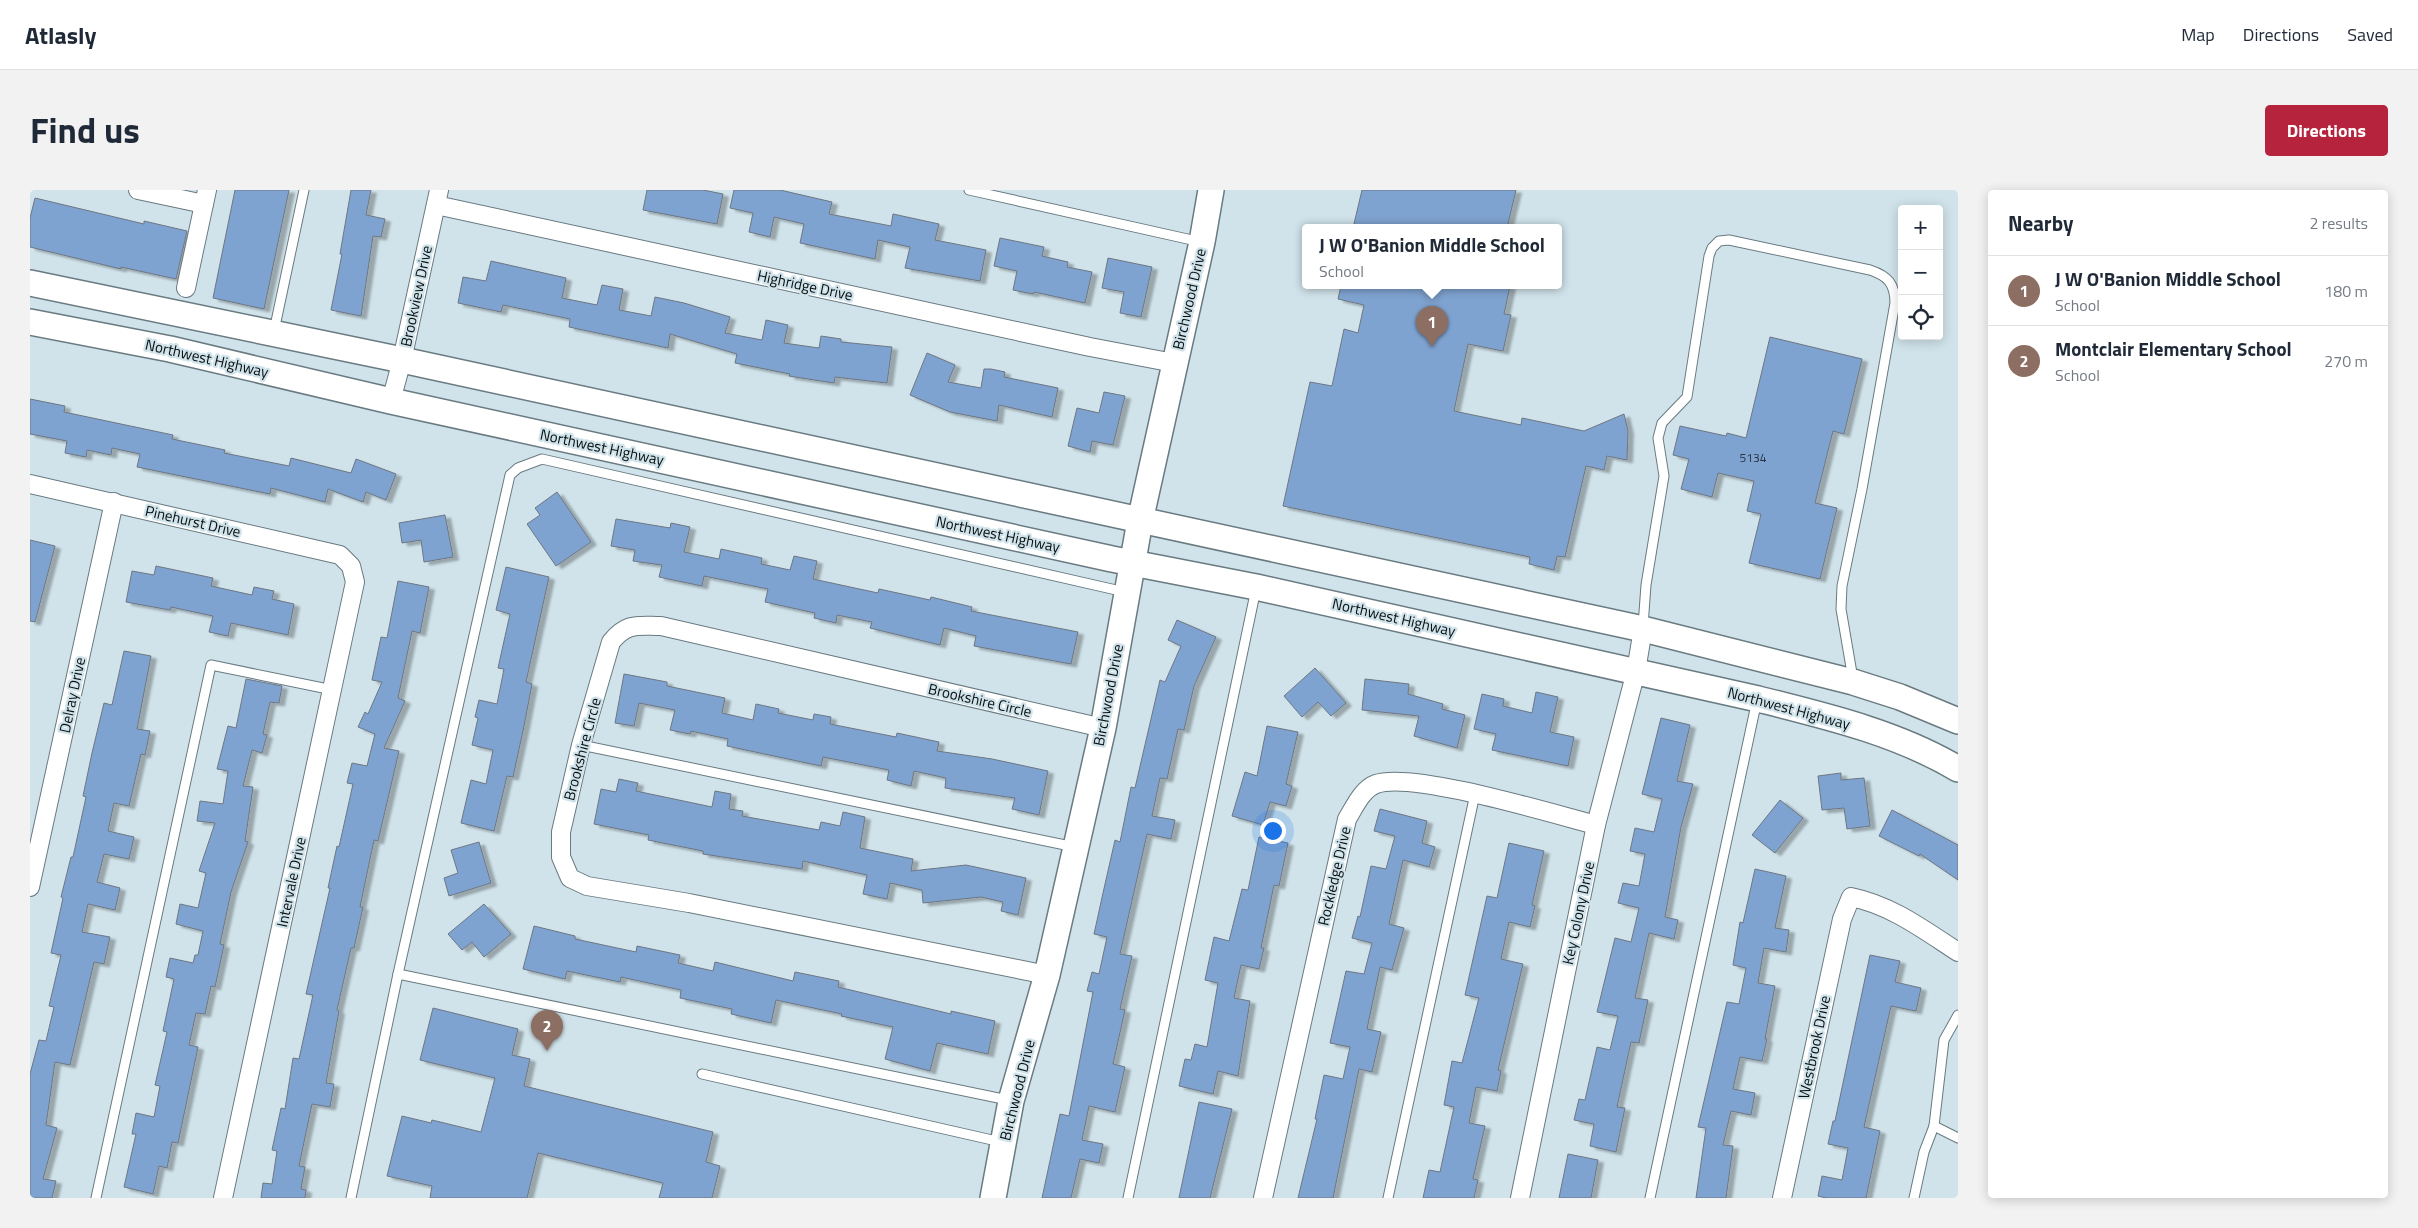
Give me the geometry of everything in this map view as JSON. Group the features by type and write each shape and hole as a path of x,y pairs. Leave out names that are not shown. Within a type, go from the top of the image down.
{"main road":[{"name":"Birchwood Drive","path":"993,1198 1011,1101 1047,975 1103,728 1140,521 1202,242 1211,190"},
{"path":"30,282 402,360 1643,629 1853,682 1900,697 1958,721"},
{"name":"Northwest Highway","path":"30,322 170,349 391,401 1133,563 1256,587 1758,699 1827,716 1929,752 1958,769"}],"street":[{"path":"138,190 205,197 186,288"},
{"name":"Brookview Drive","path":"391,401 402,360 438,197"},
{"name":"Highridge Drive","path":"438,197 1090,346 1174,363"},
{"name":"Pinehurst Drive","path":"30,484 340,555 351,566"},
{"name":"Delray Drive","path":"30,887 114,502"},
{"name":"Intervale Drive","path":"223,1198 355,582 351,566"},
{"name":"Brookshire Circle","path":"1047,975 689,903 587,886 570,878 561,857 561,832 581,745 612,642 620,630 633,626 662,626 1103,728"},
{"name":"Key Colony Drive","path":"1520,1198 1596,825 1636,671 1643,629"},
{"name":"Rockledge Drive","path":"1263,1198 1347,819 1358,800 1373,785 1401,781 1475,794 1596,825"},
{"name":"Westbrook Drive","path":"1782,1198 1842,919 1851,897 1871,901 1909,921 1958,952"}],"lane":[{"path":"274,334 304,190"},
{"path":"969,190 1202,242"},
{"path":"1643,629 1646,585 1664,476 1658,438 1662,423 1687,397 1696,348 1705,272 1712,248 1719,241 1729,240 1870,270 1884,275 1891,283 1895,292 1895,303 1862,489 1842,586 1841,609 1853,682"},
{"path":"351,1198 398,974 510,475 518,468 542,459 1127,593"},
{"path":"1128,1198 1256,587"},
{"path":"96,1198 211,665 333,690"},
{"path":"1650,1198 1758,699"},
{"path":"581,745 1075,848"},
{"path":"1388,1198 1475,794"},
{"path":"398,974 1011,1101"},
{"path":"1914,1198 1924,1152 1934,1126 1944,1040 1958,1015"},
{"path":"702,1074 1004,1142"},
{"path":"1934,1126 1958,1138"}],"building":[{"path":"235,190 289,190 264,309 213,298"},
{"path":"351,190 371,190 366,215 385,219 381,237 373,236 361,316 331,310 342,254 340,254"},
{"path":"647,190 703,190 723,194 717,224 643,210"},
{"path":"734,190 780,190 832,202 829,214 891,226 893,214 939,224 935,240 986,250 980,281 905,268 910,247 878,240 875,259 800,243 804,224 774,217 770,237 749,232 753,213 730,208"},
{"path":"1362,190 1516,190 1508,224 1354,224"},
{"path":"35,198 144,224 144,221 187,231 176,279 121,267 121,269 30,247 30,218"},
{"path":"1000,238 1044,247 1042,256 1068,262 1067,267 1092,272 1085,303 1034,292 1033,294 1013,290 1017,271 994,266"},
{"path":"1108,258 1152,267 1141,317 1120,313 1124,292 1102,288"},
{"path":"491,261 566,278 562,298 597,305 602,285 623,289 619,310 651,316 655,297 684,303 730,317 725,333 762,340 766,320 788,325 784,343 819,348 821,336 841,339 841,342 892,347 887,383 835,377 834,383 789,376 790,374 735,363 737,354 670,334 668,348 569,327 570,319 503,305 501,312 458,303 463,277 486,281"},
{"path":"1340,289 1509,289 1504,314 1511,315 1503,351 1468,344 1454,411 1521,425 1522,418 1584,431 1624,414 1628,431 1627,460 1607,456 1604,470 1586,466 1565,557 1557,556 1554,570 1529,564 1530,557 1283,506 1310,382 1332,386 1344,329 1358,333 1364,305 1338,299"},
{"path":"1770,337 1862,359 1844,434 1833,431 1815,503 1837,508 1820,579 1749,563 1761,514 1747,511 1754,481 1718,473 1712,497 1681,489 1689,459 1673,455 1680,426 1726,436 1727,433 1746,438"},
{"path":"927,353 955,365 948,382 981,388 984,369 991,369 1005,372 1004,377 1058,388 1052,417 999,405 997,421 950,412 910,395"},
{"path":"1104,392 1125,396 1113,445 1092,441 1090,452 1068,446 1077,408 1099,413"},
{"path":"30,399 65,406 64,412 173,435 172,439 225,450 224,453 289,466 291,458 351,473 356,459 396,474 386,500 366,492 363,502 328,489 325,502 271,488 270,494 137,467 140,454 112,448 111,455 87,450 86,457 65,453 67,441 30,434"},
{"path":"557,492 591,542 556,566 527,524 540,515 535,508"},
{"path":"445,515 453,557 424,562 421,540 402,543 399,523"},
{"path":"616,519 670,528 671,523 690,527 684,552 719,559 721,549 762,558 761,564 790,570 794,556 817,561 813,579 878,593 879,589 930,600 931,597 972,607 971,611 1078,632 1071,664 974,646 976,636 944,628 940,645 870,628 872,622 837,615 836,623 814,618 815,613 765,602 768,589 704,576 702,586 659,577 662,565 633,561 635,550 611,546"},
{"path":"30,540 55,546 35,622 30,621"},
{"path":"156,566 213,578 211,586 252,595 254,587 274,591 272,599 294,604 288,635 231,623 228,636 209,632 213,616 171,607 170,610 126,602 132,571 154,575"},
{"path":"506,567 549,577 526,682 532,684 513,777 507,776 494,831 461,823 471,780 486,784 493,750 472,745 478,718 475,717 479,700 497,704 504,669 498,668 510,614 496,610"},
{"path":"398,581 429,587 420,633 412,631 398,698 405,701 384,748 399,751 378,841 374,840 360,907 363,907 354,948 351,948 337,1010 339,1011 326,1083 334,1084 330,1107 312,1104 299,1166 305,1167 301,1189 306,1190 305,1198 261,1198 263,1183 272,1184 277,1151 272,1150 281,1108 285,1109 293,1058 299,1059 313,995 306,994 330,888 328,888 337,846 339,847 353,784 347,783 352,763 367,766 375,734 358,727 365,712 368,714 382,682 372,680 381,637 387,638"},
{"path":"1177,620 1216,637 1194,686 1184,730 1178,729 1167,779 1160,778 1152,816 1175,820 1171,839 1147,834 1120,954 1132,956 1120,1009 1125,1010 1113,1064 1125,1067 1115,1112 1089,1106 1082,1140 1103,1144 1099,1163 1080,1159 1071,1198 1042,1198 1060,1114 1069,1116 1093,992 1087,991 1092,972 1099,974 1107,937 1094,934 1115,840 1120,842 1131,787 1135,788 1160,680 1165,682 1181,646 1168,640"},
{"path":"124,651 151,656 137,729 150,731 145,755 141,754 129,806 114,803 108,831 134,837 129,859 104,854 97,882 120,888 115,910 88,904 82,932 110,937 104,964 94,962 70,1065 55,1062 46,1125 57,1128 43,1179 56,1181 52,1198 30,1198 30,1074 39,1040 46,1041 54,1007 49,1006 61,955 51,953 63,898 61,897 71,857 73,857 86,797 83,796 92,753 104,703 112,705"},
{"path":"1315,668 1346,703 1331,716 1318,702 1302,717 1284,696"},
{"path":"624,674 667,682 667,686 725,698 722,713 753,720 756,704 779,709 778,713 813,720 814,714 831,717 830,724 896,737 897,733 939,742 937,751 992,759 1048,771 1039,815 1012,809 1015,798 945,788 946,778 914,771 911,786 887,780 889,770 823,757 821,766 727,746 728,739 691,731 690,734 670,730 675,710 639,703 634,726 615,723"},
{"path":"246,679 282,686 279,703 270,702 263,734 267,735 262,753 252,750 243,786 253,787 245,841 248,842 231,892 220,944 224,945 215,987 211,986 205,1014 196,1013 189,1045 198,1047 178,1143 172,1142 167,1168 159,1166 153,1194 124,1187 136,1134 132,1134 136,1113 154,1117 160,1086 155,1085 167,1032 163,1031 174,979 166,977 170,958 193,963 195,955 198,955 203,931 176,924 180,904 198,908 206,873 199,871 215,823 197,821 200,801 223,804 228,771 217,769 228,726 236,728"},
{"path":"1365,679 1409,684 1408,694 1443,704 1442,709 1465,715 1457,748 1414,736 1419,716 1362,710"},
{"path":"1536,692 1558,697 1550,732 1574,737 1568,766 1492,750 1496,734 1474,729 1482,694 1504,699 1503,706 1532,713"},
{"path":"1661,718 1690,725 1677,781 1693,784 1681,827 1665,917 1678,920 1674,939 1649,933 1635,998 1648,1000 1639,1043 1631,1042 1617,1107 1625,1108 1616,1152 1590,1146 1594,1124 1574,1120 1579,1099 1585,1100 1597,1047 1610,1050 1618,1016 1597,1012 1615,938 1631,942 1639,908 1618,903 1623,883 1639,886 1645,854 1630,851 1635,828 1654,832 1662,799 1642,794"},
{"path":"1267,726 1298,732 1286,784 1292,786 1286,806 1270,802 1263,825 1232,816 1245,772 1257,776"},
{"path":"1841,773 1841,780 1864,778 1870,826 1847,829 1844,808 1822,810 1818,776"},
{"path":"619,779 638,783 636,791 712,807 715,791 731,794 729,809 743,811 742,816 819,830 821,822 840,826 843,812 865,817 860,848 913,859 911,871 966,865 1026,878 1018,915 1001,911 1003,902 981,897 923,903 922,890 890,883 887,899 863,894 867,875 803,861 802,869 703,854 703,851 648,840 649,835 594,824 601,789 616,792"},
{"path":"1780,800 1803,818 1775,853 1752,835"},
{"path":"1380,809 1427,821 1422,843 1435,847 1429,867 1403,860 1389,924 1404,928 1392,970 1380,967 1367,1029 1381,1032 1372,1072 1359,1069 1333,1198 1298,1198 1317,1119 1315,1119 1324,1075 1343,1079 1350,1047 1330,1043 1346,971 1364,974 1372,943 1352,938 1358,916 1360,917 1371,866 1386,869 1395,836 1374,831"},
{"path":"1892,810 1958,845 1958,880 1920,854 1919,856 1879,836"},
{"path":"1259,837 1288,843 1279,886 1274,885 1261,948 1264,948 1259,969 1241,965 1234,998 1250,1001 1238,1076 1218,1071 1213,1094 1179,1086 1185,1059 1191,1060 1195,1044 1207,1047 1218,983 1205,980 1214,937 1229,941 1242,889 1248,890"},
{"path":"479,842 491,883 449,896 444,878 458,873 451,850"},
{"path":"1509,843 1544,851 1532,905 1535,906 1530,927 1509,922 1501,959 1523,964 1498,1070 1501,1071 1497,1091 1476,1087 1469,1123 1485,1126 1473,1179 1478,1180 1474,1198 1423,1198 1429,1170 1440,1172 1454,1107 1444,1105 1452,1061 1462,1063 1479,998 1465,995 1487,896 1497,898"},
{"path":"1755,869 1786,876 1775,928 1789,930 1786,952 1764,948 1758,983 1775,986 1765,1039 1767,1039 1762,1061 1740,1057 1733,1089 1755,1093 1751,1115 1731,1111 1723,1145 1733,1146 1726,1198 1696,1198 1706,1128 1698,1127 1727,1002 1739,1004 1746,968 1733,965 1740,922 1743,923"},
{"path":"484,904 511,934 484,957 472,942 462,950 448,934"},
{"path":"534,926 575,936 575,939 636,952 637,946 680,955 678,963 713,971 715,962 793,981 795,972 839,981 838,987 951,1014 951,1011 995,1021 988,1054 937,1043 930,1071 885,1059 893,1027 841,1016 842,1014 776,1000 771,1023 731,1014 732,1009 680,998 681,990 621,977 620,982 567,971 565,979 523,969"},
{"path":"1870,955 1900,961 1895,982 1921,988 1916,1011 1891,1006 1864,1127 1880,1131 1866,1198 1826,1198 1818,1196 1822,1176 1842,1180 1848,1148 1828,1144 1833,1121 1835,1121"},
{"path":"433,1008 518,1029 512,1055 530,1059 524,1086 713,1132 706,1162 720,1166 712,1198 659,1198 663,1183 538,1153 527,1198 430,1198 432,1186 387,1176 402,1116 431,1123 432,1120 481,1132 495,1078 420,1060"},
{"path":"1199,1102 1232,1109 1210,1198 1179,1198"},
{"path":"1568,1154 1598,1160 1591,1198 1559,1198"}],"place":[{"name":"J W O'Banion Middle School","path":"1432,347"},
{"name":"Montclair Elementary School","path":"547,1051"}]}
